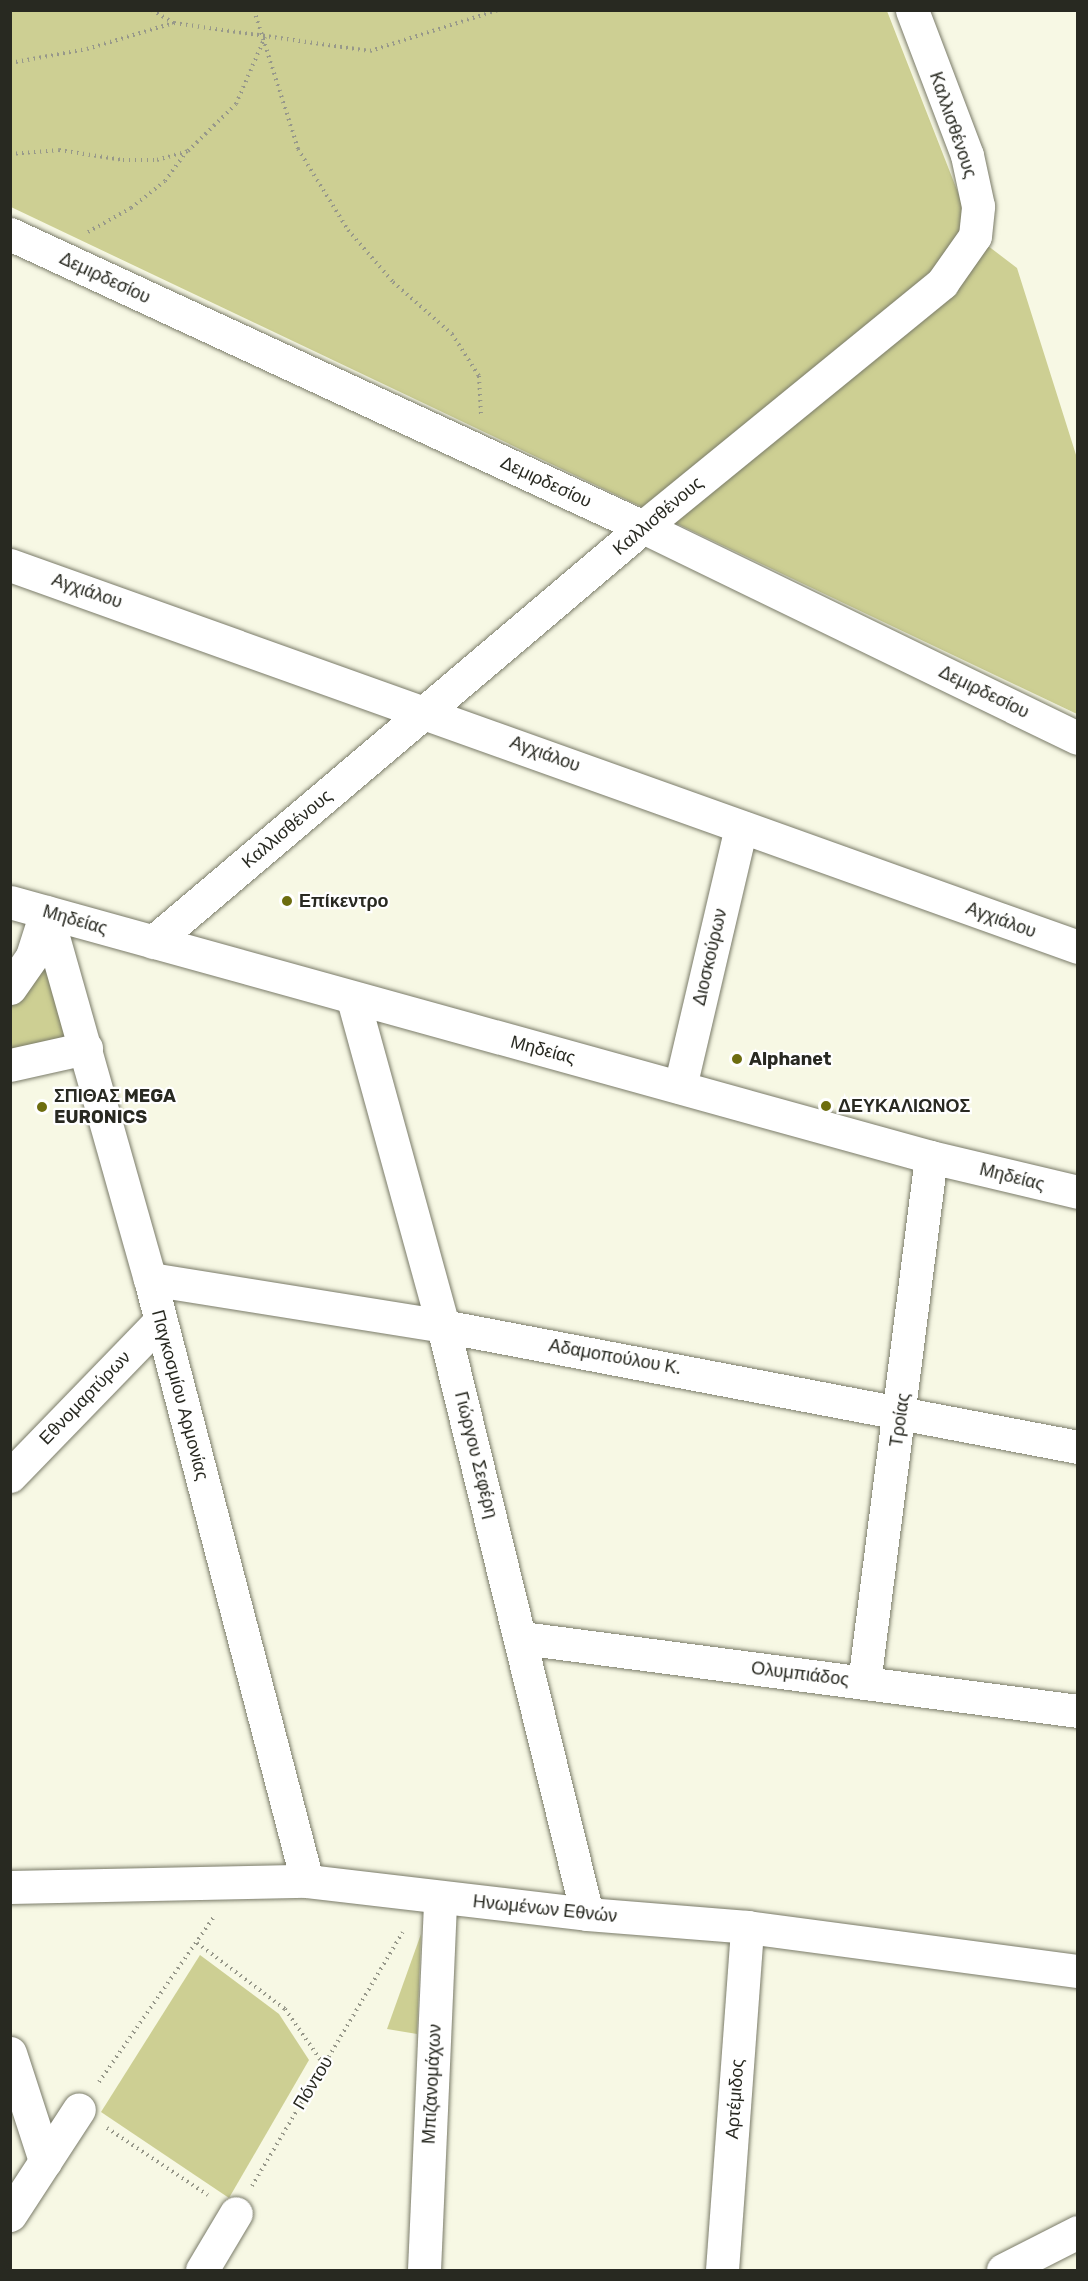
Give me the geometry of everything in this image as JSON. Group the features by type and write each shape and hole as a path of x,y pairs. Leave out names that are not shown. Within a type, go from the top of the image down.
{"street":[{"name":"Καλλισθένους","path":"153,942 643,527 942,283 975,236 978,206 967,155 912,10"},
{"name":"Δεμιρδεσίου","path":"10,234 643,527 1077,738"},
{"name":"Αγχιάλου","path":"10,565 428,711 741,827 1077,947"},
{"name":"Διοσκούρων","path":"680,1087 741,827"},
{"name":"Μηδείας","path":"10,902 353,999 931,1157 1077,1192"},
{"path":"10,944 45,912"},
{"path":"10,988 32,956 45,912"},
{"name":"Παγκοσμίου Αρμονίας","path":"45,912 86,1048 150,1279 307,1881"},
{"name":"Γιώργου Σεφέρη","path":"353,999 444,1326 522,1638 587,1914"},
{"path":"10,1065 86,1048"},
{"name":"Τροίας","path":"864,1683 902,1410 931,1157"},
{"name":"Αδαμοπούλου Κ.","path":"150,1279 444,1326 902,1410 1077,1447"},
{"name":"Εθνομαρτύρων","path":"10,1476 160,1321"},
{"name":"Ολυμπιάδος","path":"522,1638 1077,1711"},
{"name":"Ηνωμένων Εθνών","path":"10,1887 238,1880 307,1881 587,1914 747,1927 1077,1971"},
{"name":"Μπιζανομάχων","path":"424,2271 432,1897"},
{"name":"Αρτέμιδος","path":"722,2271 747,1927"},
{"path":"10,2053 45,2161"},
{"path":"10,2215 79,2109"},
{"path":"202,2271 236,2213"},
{"path":"1003,2271 1077,2232"}],"path":[{"path":"152,10 174,23 370,51 498,10"},
{"path":"254,10 265,37 298,149 348,230 393,282 452,334 479,376 484,453"},
{"path":"10,63 87,49 174,23"},
{"path":"51,253 131,208 165,181 188,151 236,104 265,37"},
{"path":"10,154 59,150 123,160 158,160 188,151"},
{"path":"120,2056 238,1880"},
{"name":"Πόντου","path":"236,2213 324,2064 432,1897"},
{"path":"197,1943 285,2009 324,2064"},
{"path":"79,2109 236,2213"}],"green space":[{"path":"10,11 887,11 975,236 1017,268 1077,458 1077,714 11,207"},
{"path":"43,957 65,1035 56,1045 11,1055 10,1007"},
{"path":"421,1934 417,2034 387,2029"},
{"path":"200,1955 279,2014 309,2060 229,2198 101,2112"}],"place":[{"name":"Επίκεντρο","path":"287,901"},
{"name":"Alphanet","path":"737,1059"},
{"name":"ΔΕΥΚΑΛΙΩΝΟΣ","path":"826,1106"},
{"name":"ΣΠΙΘΑΣ MEGA EURONICS","path":"42,1107"}]}
